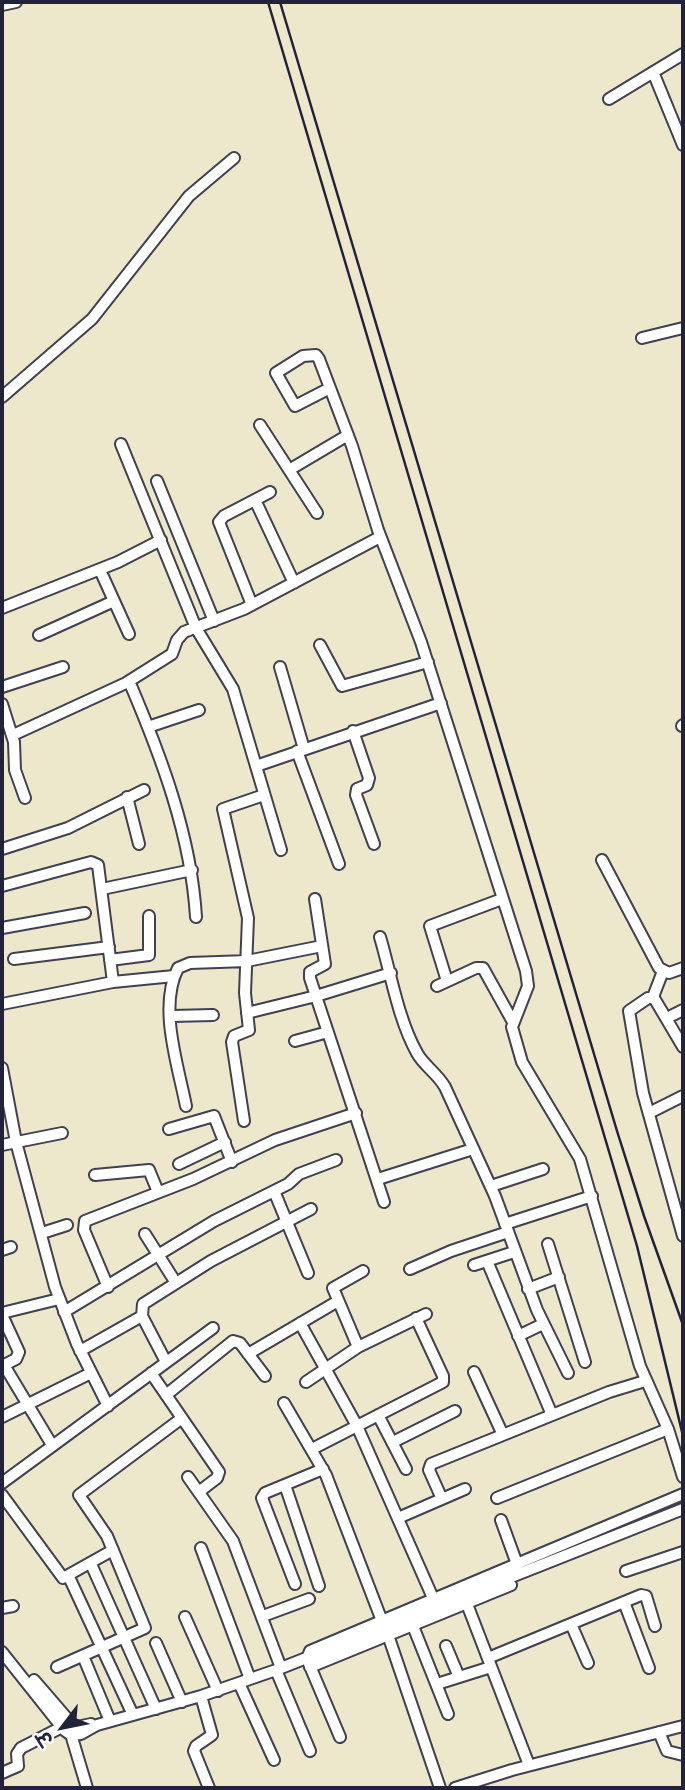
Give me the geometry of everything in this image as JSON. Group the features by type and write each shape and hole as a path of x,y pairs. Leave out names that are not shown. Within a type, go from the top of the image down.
{"street":[{"path":"2,5 16,2"},
{"path":"609,99 683,54"},
{"path":"653,72 683,145"},
{"path":"2,397 92,319 188,196 234,158"},
{"path":"642,338 683,328"},
{"path":"330,388 295,405 276,373 313,353 319,359 348,435 380,537 428,662 528,980 526,993 513,1022 513,1034 526,1073 576,1150 592,1196 645,1381 668,1429 683,1477"},
{"path":"260,425 317,513"},
{"path":"289,470 348,435"},
{"path":"121,443 196,628 229,679 281,850"},
{"path":"157,481 214,621"},
{"path":"252,605 219,522 270,492"},
{"path":"255,500 294,583"},
{"path":"13,735 87,704 167,659 172,654 179,635 252,605 380,537"},
{"path":"2,608 100,570 161,540"},
{"path":"100,570 128,634"},
{"path":"39,635 114,601"},
{"path":"320,645 342,686 428,662"},
{"path":"2,687 64,667"},
{"path":"280,667 301,750 339,864"},
{"path":"130,681 183,830 192,870 196,917"},
{"path":"256,766 441,703"},
{"path":"2,704 13,735 15,770 25,798"},
{"path":"148,727 199,710"},
{"path":"353,731 369,778 356,796 374,844"},
{"path":"2,753 15,748"},
{"path":"2,849 68,828 144,789"},
{"path":"244,1121 232,1042 234,1036 248,1032 245,993 249,928 223,809 264,795"},
{"path":"127,797 139,844"},
{"path":"602,860 645,944 663,971 669,973 683,968"},
{"path":"2,886 91,862 98,865 113,982"},
{"path":"102,889 192,870"},
{"path":"315,899 325,964 309,974 384,1202"},
{"path":"502,899 430,926 442,983 483,968 513,1022"},
{"path":"3,924 85,913"},
{"path":"110,960 149,955 149,916"},
{"path":"380,937 416,1053 440,1078 491,1186 528,1289 568,1373"},
{"path":"186,1105 172,1016 174,976 185,964 247,961 322,946"},
{"path":"15,960 109,947"},
{"path":"663,971 653,998 628,1012 636,1039 640,1079 679,1206 683,1231"},
{"path":"247,1013 391,973"},
{"path":"2,1004 113,982 174,976"},
{"path":"653,998 683,1045"},
{"path":"667,1018 683,1010"},
{"path":"172,1016 213,1015"},
{"path":"295,1041 328,1032"},
{"path":"2,1068 16,1142 59,1298 80,1351 108,1406"},
{"path":"649,1113 683,1096"},
{"path":"108,1287 83,1223 232,1162 275,1140 356,1114"},
{"path":"169,1129 214,1116 232,1162"},
{"path":"2,1145 62,1133"},
{"path":"179,1164 225,1142"},
{"path":"378,1179 473,1149"},
{"path":"64,1312 214,1221 274,1191 299,1174 336,1160"},
{"path":"491,1186 543,1169"},
{"path":"95,1175 149,1170 158,1192"},
{"path":"274,1191 308,1273"},
{"path":"410,1269 592,1196"},
{"path":"166,1362 142,1316 143,1304 176,1283 312,1209"},
{"path":"42,1233 67,1225"},
{"path":"145,1234 176,1283"},
{"path":"548,1244 585,1362"},
{"path":"474,1265 514,1252"},
{"path":"487,1261 552,1415"},
{"path":"358,1347 338,1301 335,1286 363,1271"},
{"path":"528,1289 559,1277"},
{"path":"52,1445 3,1366 16,1359 19,1352 2,1314 59,1298"},
{"path":"248,1354 338,1301"},
{"path":"80,1351 142,1316"},
{"path":"306,1382 358,1347 421,1316 444,1379 312,1449"},
{"path":"300,1323 357,1426 433,1598"},
{"path":"518,1336 543,1324"},
{"path":"2,1483 213,1328"},
{"path":"166,1395 233,1341 240,1343 265,1376"},
{"path":"474,1372 503,1435"},
{"path":"2,1417 91,1373"},
{"path":"151,1373 219,1472 217,1478 200,1492"},
{"path":"442,1499 429,1465 645,1381"},
{"path":"284,1403 323,1469 382,1621"},
{"path":"393,1442 455,1412"},
{"path":"378,1415 406,1469"},
{"path":"57,1667 146,1625 114,1550 79,1495 182,1418"},
{"path":"497,1498 668,1429"},
{"path":"295,1584 261,1498 323,1469"},
{"path":"188,1477 229,1532 263,1616 279,1669 310,1751"},
{"path":"285,1485 319,1586"},
{"path":"398,1518 465,1489"},
{"path":"340,1737 308,1663 314,1648 683,1494"},
{"path":"2,1495 60,1575 69,1577 114,1550"},
{"path":"308,1663 322,1654 683,1509"},
{"path":"501,1520 517,1564"},
{"path":"201,1548 250,1679"},
{"path":"626,1571 683,1552"},
{"path":"91,1564 156,1709"},
{"path":"69,1577 133,1715"},
{"path":"2,1773 18,1766 17,1754 21,1748 67,1728 91,1730 97,1725 182,1702 279,1669 308,1663 414,1626 511,1585"},
{"path":"437,1684 459,1677 571,1624 643,1595 655,1626"},
{"path":"263,1616 309,1599"},
{"path":"624,1602 649,1668"},
{"path":"467,1604 529,1765"},
{"path":"185,1617 218,1690"},
{"path":"571,1624 588,1663"},
{"path":"414,1626 448,1714"},
{"path":"388,1635 440,1788"},
{"path":"2,1642 67,1728 87,1788"},
{"path":"156,1643 182,1702"},
{"path":"446,1646 459,1677"},
{"path":"2,1652 67,1728"},
{"path":"83,1656 110,1721"},
{"path":"239,1684 274,1760"},
{"path":"201,1696 212,1735 196,1746 194,1752 209,1788"},
{"path":"455,1788 529,1765 683,1726"},
{"path":"659,1732 667,1751 683,1755"}],"railway":[{"path":"268,2 637,1246 683,1436"},
{"path":"280,2 617,1131 683,1325"}]}
